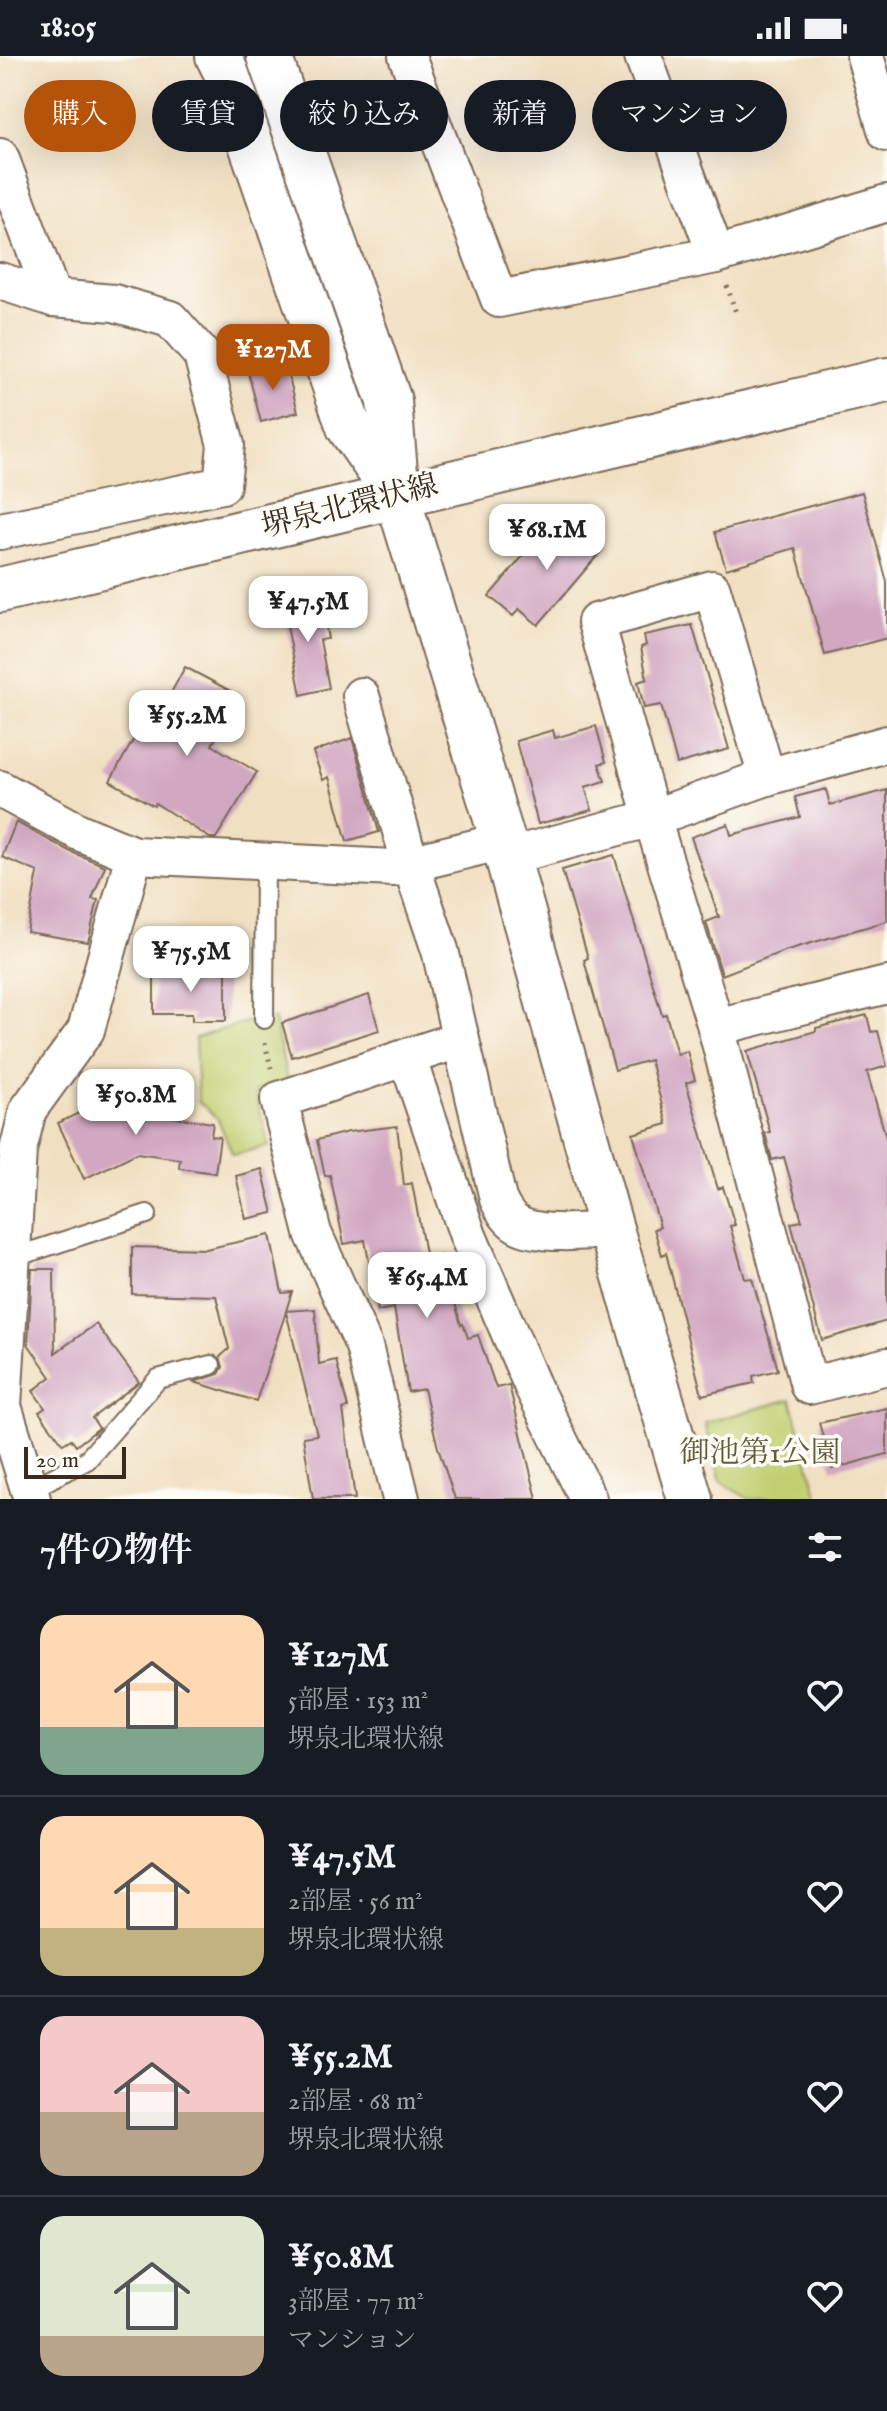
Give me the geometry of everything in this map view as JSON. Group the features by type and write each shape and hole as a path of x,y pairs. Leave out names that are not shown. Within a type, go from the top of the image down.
{"street":[{"path":"218,56 349,427 397,495"},
{"path":"269,56 389,401 397,495 505,849 690,1499"},
{"path":"407,56 499,299 716,255 887,203"},
{"path":"643,56 716,255"},
{"path":"865,56 887,133"},
{"path":"0,157 53,298"},
{"path":"0,281 53,298 114,303 170,319 202,355 226,445 222,485 0,531"},
{"name":"堺泉北環状線","path":"0,590 887,380"},
{"path":"767,777 712,589 596,622 716,1027 809,1386 887,1366"},
{"path":"361,696 411,865 440,950 498,1199 505,1213 517,1225 565,1234 611,1229"},
{"path":"0,789 79,832 134,855 393,868 505,849 652,818 767,777 887,744"},
{"path":"32,1494 3,1406 6,1251 18,1150 28,1110 86,1030 134,855"},
{"path":"716,1027 887,985"},
{"path":"401,1499 364,1346 313,1233 279,1100 461,1039"},
{"path":"407,1057 468,1236 532,1385 588,1499"}],"lane":[{"path":"264,1019 265,861"},
{"path":"6,1251 147,1214"},
{"path":"32,1494 87,1460 158,1379 211,1365"}],"path":[{"path":"264,1019 263,1033 279,1100"}],"green space":[{"path":"256,1019 274,1019 288,1082 255,1091 269,1146 233,1155 218,1119 198,1101 195,1038"},
{"name":"御池第1公園","path":"791,1399 818,1497 749,1499 721,1482 705,1423"}],"building":[{"path":"285,362 298,412 261,422 248,372"},
{"path":"862,492 887,582 887,638 825,655 795,548 726,569 715,532"},
{"path":"569,520 603,549 538,625 519,609 513,616 489,596 553,521 562,528"},
{"path":"321,599 328,639 320,640 329,688 301,695 283,606"},
{"path":"692,625 729,749 677,764 661,705 644,708 638,682 647,679 641,647 646,645 644,635"},
{"path":"185,667 238,695 212,745 257,772 216,838 210,838 155,803 154,806 110,781 143,723 152,728"},
{"path":"596,726 606,762 599,764 605,781 585,787 592,810 538,824 516,741 553,730 555,738"},
{"path":"352,738 379,832 347,841 329,777 323,780 313,752"},
{"path":"826,789 830,805 887,790 887,921 784,951 722,975 706,922 719,917 691,837 728,824 731,835 800,817 795,797"},
{"path":"16,822 69,851 105,866 92,899 98,900 88,942 27,932 38,872 2,857"},
{"path":"614,855 662,1015 666,1014 677,1054 687,1051 695,1080 686,1083 718,1189 723,1187 735,1225 730,1226 745,1279 752,1278 778,1370 753,1376 754,1383 702,1395 666,1253 662,1255 654,1229 660,1227 633,1134 667,1124 650,1060 615,1070 584,960 588,958 562,870"},
{"path":"154,968 226,972 226,1021 192,1021 192,1014 154,1014"},
{"path":"369,995 379,1030 292,1057 282,1023"},
{"path":"867,1015 871,1032 878,1031 887,1066 867,1072 887,1141 887,1321 822,1340 791,1223 802,1221 784,1157 772,1160 765,1133 770,1132 747,1051"},
{"path":"120,1089 129,1108 137,1104 141,1112 213,1123 211,1136 220,1137 215,1173 179,1168 180,1159 137,1153 84,1179 58,1123 81,1112 79,1107"},
{"path":"397,1126 404,1185 412,1183 426,1259 442,1255 461,1325 468,1338 478,1335 496,1388 509,1385 537,1499 455,1499 438,1448 424,1389 408,1392 394,1308 378,1311 365,1240 344,1244 330,1175 325,1176 317,1140 348,1132"},
{"path":"262,1169 273,1213 246,1219 236,1176"},
{"path":"270,1235 282,1293 292,1292 286,1311 315,1309 319,1364 336,1360 348,1408 343,1409 355,1499 313,1499 303,1437 317,1435 286,1312 256,1401 194,1382 219,1374 223,1367 220,1357 229,1349 216,1296 132,1294 132,1247 206,1249"},
{"path":"32,1269 54,1269 55,1353 96,1324 139,1382 92,1418 99,1428 76,1446 71,1439 63,1444 39,1412 45,1408 33,1391 51,1377 28,1344"},
{"path":"887,1408 887,1454 832,1469 819,1423"}]}
